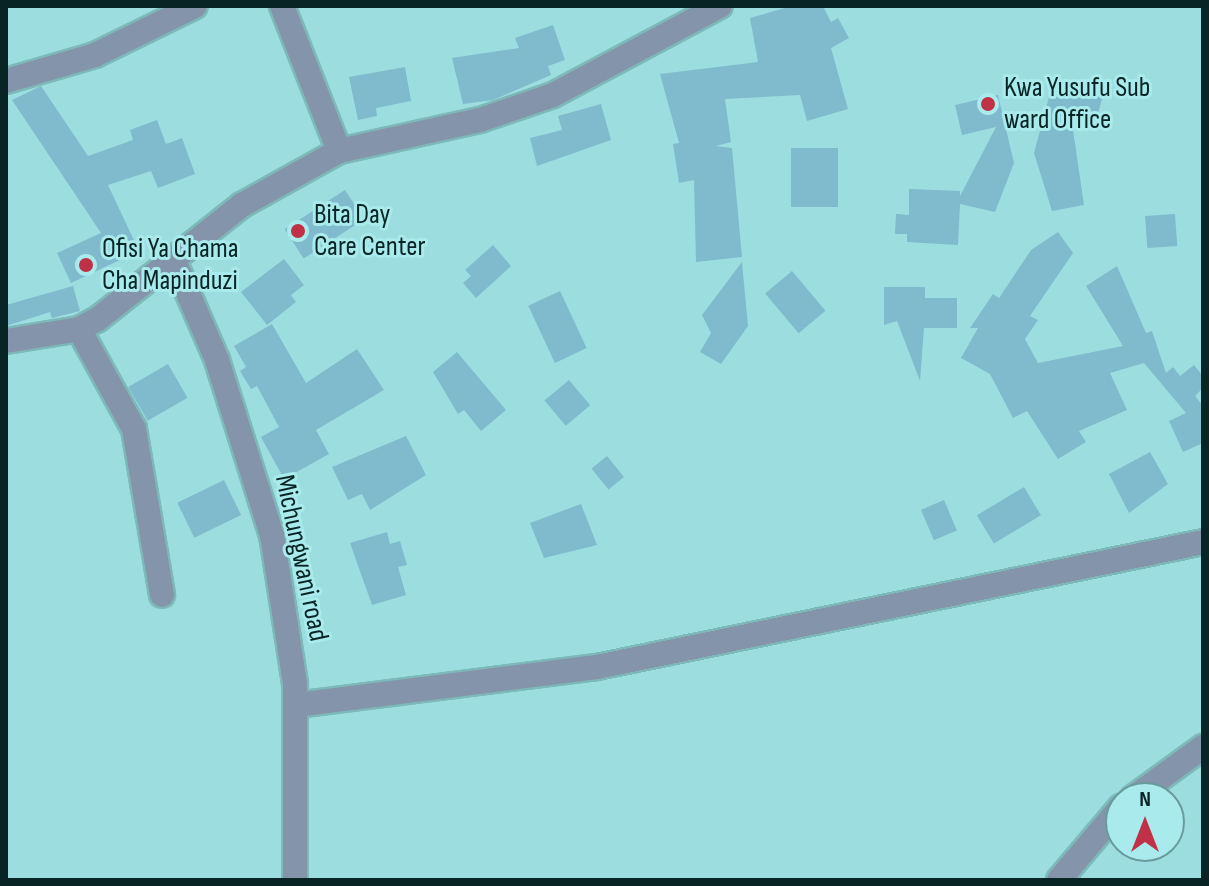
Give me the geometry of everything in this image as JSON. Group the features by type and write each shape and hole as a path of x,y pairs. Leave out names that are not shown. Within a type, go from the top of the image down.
{"street":[{"path":"6,81 95,55 195,6"},
{"path":"282,6 339,151"},
{"path":"6,341 79,329 129,300 242,205 339,151 480,120 553,95 720,6"},
{"name":"Michungwani road","path":"174,261 217,360 272,535 296,705 295,880"},
{"path":"79,329 134,429 162,595"},
{"path":"296,705 597,667 1203,542"},
{"path":"1155,782 1203,747"},
{"path":"1059,880 1105,824"},
{"path":"1083,848 1084,880"}],"building":[{"path":"792,6 823,6 831,22 838,18 849,38 831,48 848,109 807,121 800,95 725,99 731,142 716,146 732,148 742,257 696,262 694,180 679,183 673,144 679,143 660,74 758,62 750,18"},
{"path":"553,25 565,60 548,66 551,75 493,100 463,104 452,58 519,48 515,38"},
{"path":"405,67 411,101 376,108 377,116 358,120 349,77"},
{"path":"1053,82 1103,95 1094,129 1072,123 1084,205 1052,211 1034,153"},
{"path":"41,86 88,156 133,140 130,130 157,120 166,144 182,138 195,174 158,188 151,171 108,185 139,251 71,283 57,253 101,233 12,100"},
{"path":"998,95 1014,163 995,212 960,204 958,245 907,242 907,234 895,234 896,214 909,215 909,189 960,191 960,196 996,127 962,135 955,105"},
{"path":"601,104 611,140 537,166 530,138 562,130 558,116"},
{"path":"791,148 838,148 838,207 791,207"},
{"path":"345,190 364,219 304,259 285,229"},
{"path":"1175,214 1177,246 1147,248 1145,216"},
{"path":"1058,232 1073,253 1030,316 1038,320 1025,339 1038,363 1123,346 1086,286 1117,266 1146,333 1152,331 1166,373 1173,367 1180,376 1194,365 1203,376 1203,388 1195,396 1203,406 1203,443 1183,452 1169,421 1186,413 1144,363 1110,373 1127,410 1079,431 1086,442 1058,459 1027,411 1013,418 990,374 961,358 978,328 970,328 993,294 999,298 1031,250"},
{"path":"493,245 511,266 476,298 463,283 471,276 465,270"},
{"path":"284,259 304,285 291,295 296,302 267,325 241,292"},
{"path":"742,262 748,326 721,364 700,352 711,333 702,315"},
{"path":"792,271 825,311 799,333 765,293"},
{"path":"73,286 80,311 52,318 50,312 6,326 6,305"},
{"path":"884,287 925,287 925,298 957,298 957,328 924,328 920,381 897,321 884,325"},
{"path":"560,291 587,348 555,363 528,306"},
{"path":"272,324 306,383 357,349 384,390 316,430 329,454 284,479 261,437 279,427 257,386 251,389 240,371 246,367 234,346"},
{"path":"457,352 506,410 481,431 464,410 458,414 433,372"},
{"path":"168,364 188,398 148,421 128,387"},
{"path":"569,380 590,405 566,426 544,401"},
{"path":"406,436 426,475 370,510 362,494 348,500 332,467"},
{"path":"1150,452 1168,484 1129,513 1109,474"},
{"path":"607,456 624,477 608,490 591,469"},
{"path":"224,480 241,515 194,538 177,503"},
{"path":"1024,487 1041,515 994,544 977,515"},
{"path":"944,500 957,530 934,540 921,510"},
{"path":"581,504 597,545 544,558 530,523"},
{"path":"387,532 390,544 400,541 407,565 398,567 406,595 372,605 350,543"}],"place":[{"name":"Kwa Yusufu Sub ward Office","path":"988,104"},
{"name":"Bita Day Care Center","path":"298,231"},
{"name":"Ofisi Ya Chama Cha Mapinduzi","path":"86,265"}]}
